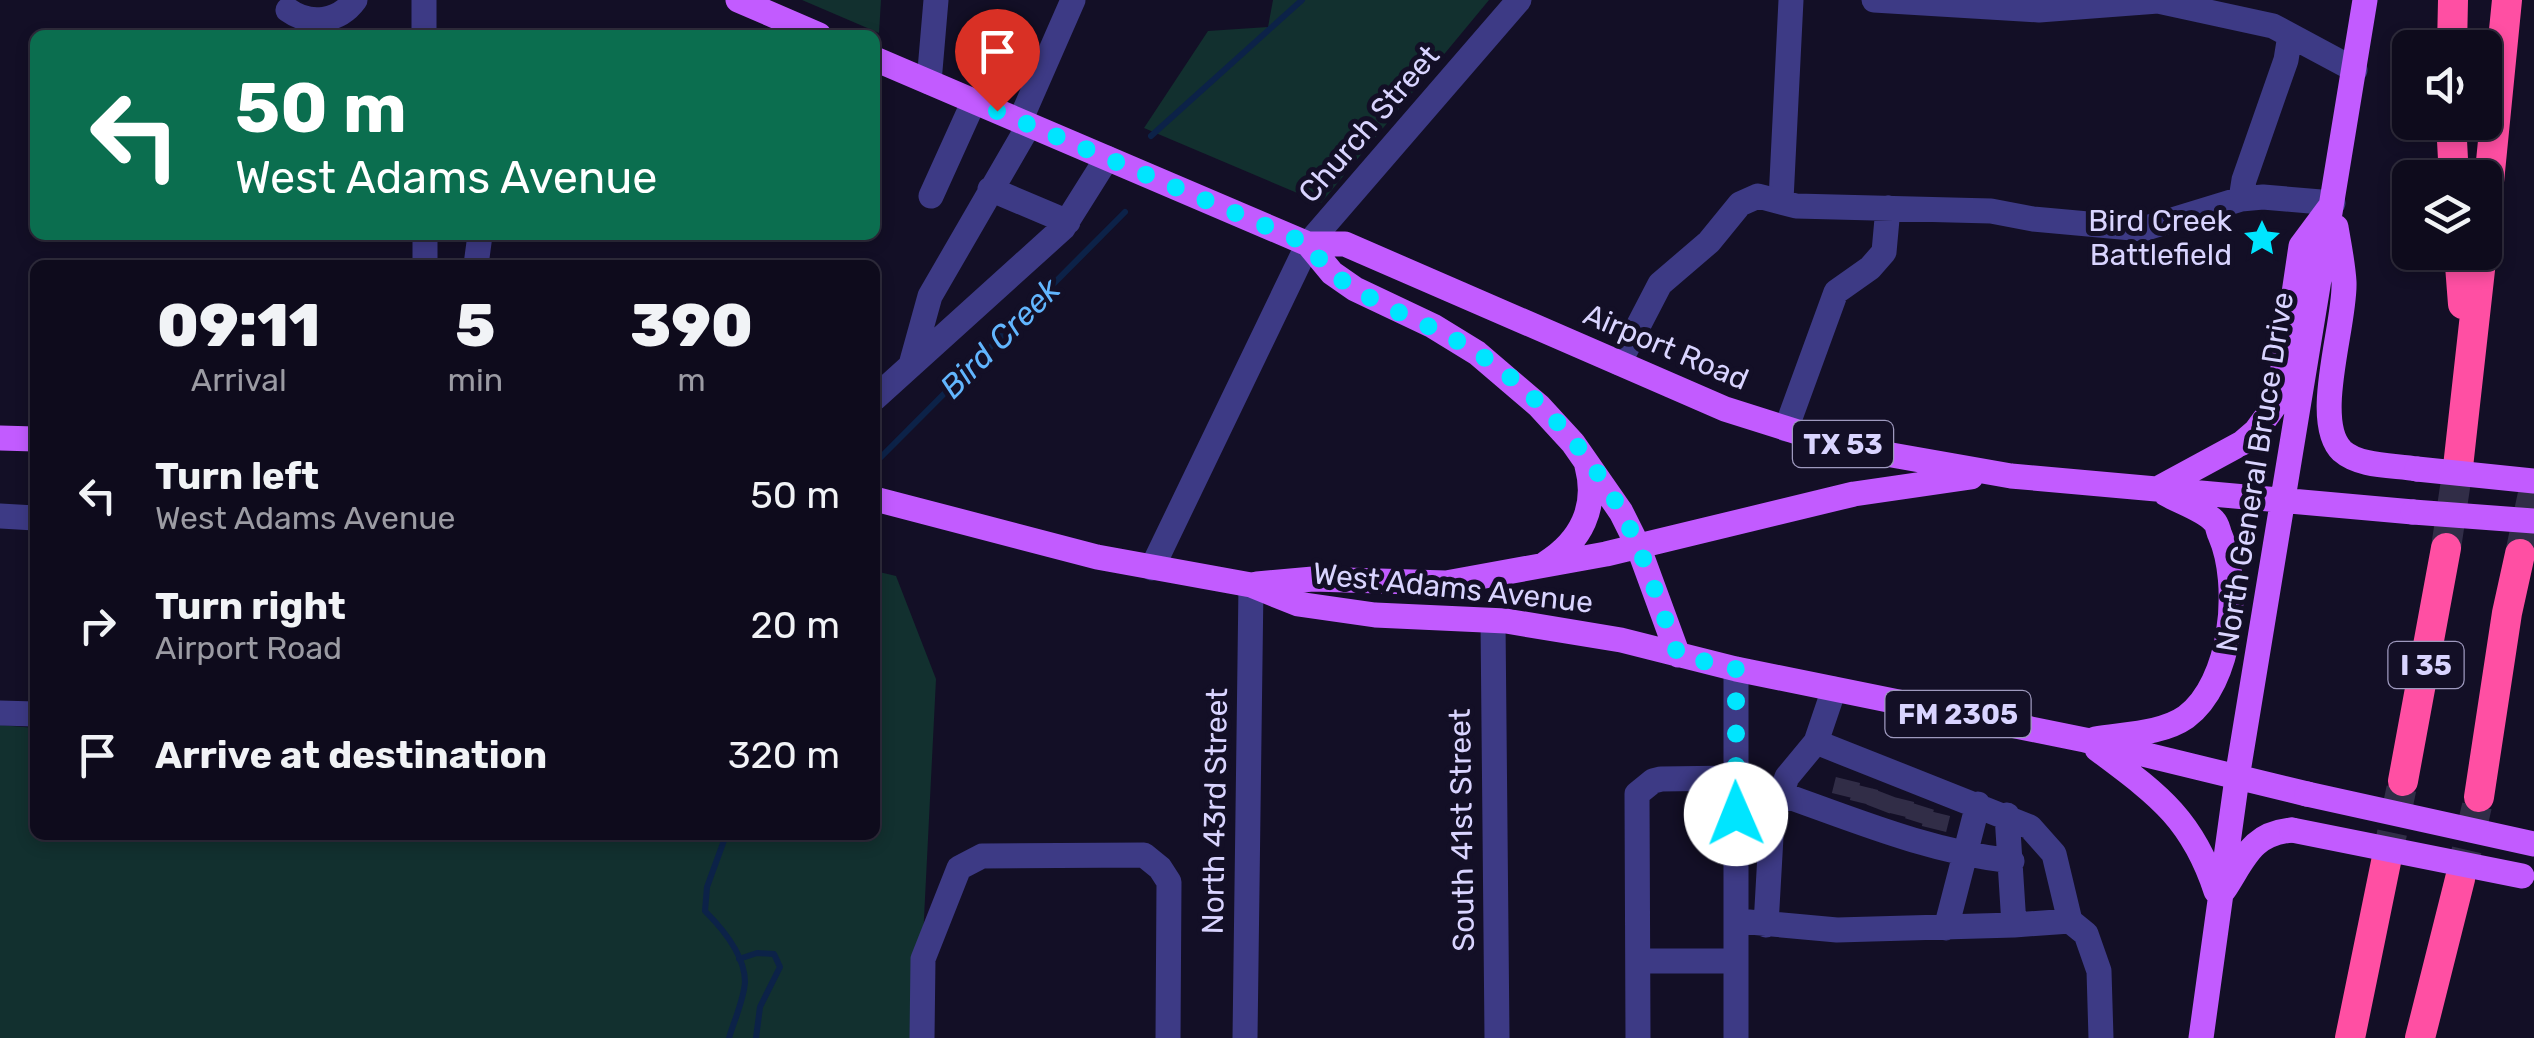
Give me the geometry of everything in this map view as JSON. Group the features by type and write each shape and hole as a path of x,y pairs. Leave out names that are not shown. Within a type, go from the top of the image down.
{"highway":[{"path":"2452,30 2453,0"},
{"path":"2491,160 2506,0"},
{"path":"2460,270 2468,394"},
{"path":"2458,466 2480,270"},
{"name":"I 35","path":"2403,780 2446,548"},
{"name":"I 35","path":"2479,797 2507,613 2520,554"},
{"path":"2350,1038 2386,862"},
{"path":"2420,1038 2460,878"}],"main road":[{"path":"738,0 807,30"},
{"name":"North General Bruce Drive","path":"2202,1038 2237,778 2366,0"},
{"name":"Airport Road","path":"880,61 1308,244 1345,244 1725,410 1786,429 1886,454 2010,476 2534,522"},
{"path":"2333,202 2344,284 2329,414 2332,437 2340,449 2354,460 2534,481"},
{"path":"2156,489 2242,443 2256,431 2278,400 2301,246 2333,202"},
{"name":"Airport Road","path":"1308,244 1332,273 1477,352 1539,406 1584,456 1621,512 1638,546 1678,655"},
{"path":"0,438 30,439"},
{"path":"1532,568 1570,545 1585,521 1591,494 1584,456"},
{"name":"Airport Road","path":"1638,546 1854,494 1918,483 2010,476"},
{"path":"2085,740 2164,727 2184,718 2206,696 2226,645 2232,594 2228,552 2214,521 2156,489"},
{"name":"West Adams Avenue","path":"880,500 1152,568 1251,585 1298,604 1337,611 1492,620 1620,640 1736,669 2085,740 2534,844"},
{"name":"West Adams Avenue","path":"1251,585 1314,579 1446,582 1638,546"},
{"path":"2085,740 2145,784 2181,818 2204,854 2219,898"},
{"path":"2219,898 2256,840 2292,830 2528,879"}],"street":[{"path":"296,20 324,20 338,15 355,0"},
{"path":"424,0 424,30"},
{"path":"929,82 936,0"},
{"path":"912,363 930,296 1025,123 1073,0"},
{"name":"Church Street","path":"1308,244 1519,0"},
{"path":"1788,203 1791,0"},
{"path":"1874,0 2039,10 2158,1 2272,26 2355,70"},
{"path":"2241,199 2286,60 2290,36"},
{"path":"931,196 974,101"},
{"path":"880,393 1068,222 1107,158"},
{"path":"990,190 1068,222"},
{"path":"1619,363 1660,284 1709,242 1740,204 1758,196 1788,203 1990,211 2142,229 2241,199 2333,202"},
{"path":"1786,429 1836,292 1870,268 1884,252 1888,208"},
{"path":"1152,568 1308,244"},
{"path":"930,296 964,316"},
{"path":"0,516 30,518"},
{"name":"North 43rd Street","path":"1245,1038 1251,585"},
{"name":"South 41st Street","path":"1492,620 1497,1038"},
{"path":"1736,669 1736,1038"},
{"path":"1766,926 1772,818 1787,777 1816,742 1834,689"},
{"path":"0,713 30,714"},
{"path":"1816,742 1964,855 2012,861"},
{"path":"1638,1038 1637,794 1653,780 1736,778"},
{"path":"1781,794 1891,803 1978,804 2030,827 2054,854 2070,922 2086,934 2100,970 2101,1038"},
{"path":"1946,928 1978,804"},
{"path":"2008,815 2014,925"},
{"path":"922,1038 923,959 958,868 982,856 1144,855 1169,882 1168,1038"},
{"path":"1738,921 1837,930 2070,922"},
{"path":"1638,961 1736,960"}],"green space":[{"path":"802,0 881,0 879,30"},
{"path":"1273,0 1489,0 1321,203 1144,128 1208,31 1268,27"},
{"path":"880,572 896,576 936,679 918,1038 0,1038 0,725 30,728 30,840 880,840"}],"waterway":[{"name":"Bird Creek","path":"1151,136 1302,0"},
{"name":"Bird Creek","path":"880,458 1125,212"},
{"name":"Bird Creek","path":"724,840 707,887 705,911 731,943 744,972 743,996 729,1038"},
{"path":"739,959 757,953 774,954 780,967 760,1007 756,1038"}],"tunnel":[{"path":"2446,548 2458,467"},
{"path":"2520,554 2534,489"},
{"path":"1844,796 1848,780"},
{"path":"2386,862 2403,781"},
{"path":"1862,803 1866,787"},
{"path":"1878,809 1884,793"},
{"path":"2460,879 2479,797"},
{"path":"1898,815 1902,799"},
{"path":"1917,822 1922,806"},
{"path":"1934,829 1938,813"}],"place":[{"name":"Bird Creek Battlefield","path":"2262,238"}],"route":[{"path":"997,111 1308,244 1332,273 1477,352 1539,406 1600,477 1621,512 1638,546 1678,655 1736,669 1736,814"}]}
